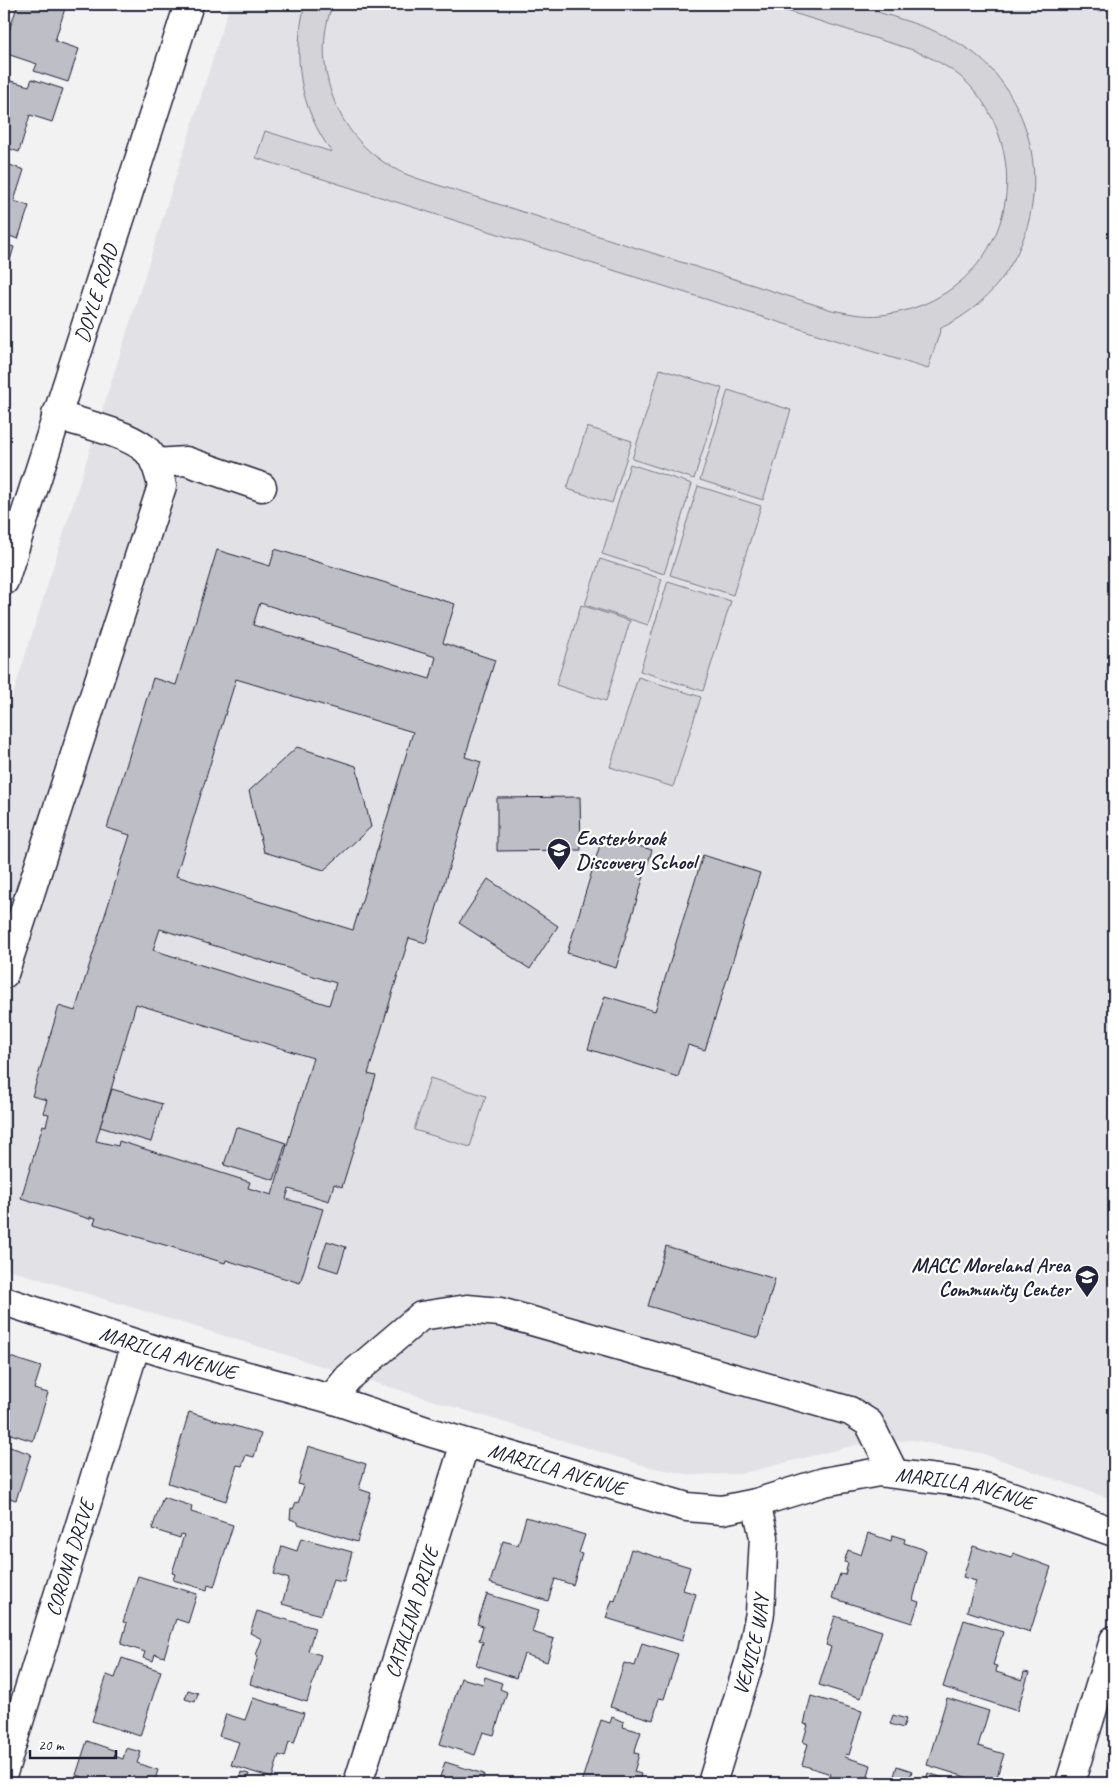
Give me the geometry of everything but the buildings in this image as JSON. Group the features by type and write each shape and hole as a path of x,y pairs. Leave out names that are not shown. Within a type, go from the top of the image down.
{"street":[{"name":"DOYLE ROAD","path":"4,581 189,4"},
{"path":"4,974 162,486 155,463 145,448 129,439 56,415"},
{"path":"155,463 186,461 262,487"},
{"name":"MARILLA AVENUE","path":"4,1301 136,1344 331,1399 465,1443 686,1507 722,1510 756,1504 824,1482 879,1472 988,1488 1114,1532"},
{"path":"331,1399 348,1378 421,1316 467,1309 500,1312 850,1411 869,1423 894,1473"},
{"name":"CORONA DRIVE","path":"4,1770 136,1344"},
{"name":"CATALINA DRIVE","path":"358,1783 465,1443"},
{"name":"VENICE WAY","path":"712,1783 752,1653 760,1613 764,1537 756,1504"},
{"path":"1070,1783 1114,1640"}],"shaded area":[{"path":"831,2 863,6 924,27 955,41 978,56 1000,80 1009,93 1024,125 1032,159 1033,193 1028,226 1015,257 996,286 972,309 941,328 928,369 256,158 265,131 332,152 312,118 301,81 299,43 305,4 333,4 327,24 324,46 325,67 330,88 338,109 348,127 362,144 393,168 419,179 832,310 856,314 881,315 912,308 941,296 964,278 984,256 997,230 1005,201 1006,170 1000,138 993,119 976,92 953,71 913,50 764,4"},
{"name":"Easterbrook Discovery School","path":"230,4 1114,4 1114,1500 984,1454 913,1440 856,1445 740,1474 692,1475 649,1467 4,1268 4,723"},
{"path":"1081,4 1106,4 1100,12"},
{"path":"660,369 722,388 694,479 632,459"},
{"path":"728,390 791,410 763,500 700,480"},
{"path":"587,427 632,441 612,503 567,489"},
{"path":"630,464 692,484 664,574 602,554"},
{"path":"698,486 761,506 733,595 670,575"},
{"path":"600,559 662,579 648,625 585,605"},
{"path":"668,581 731,601 703,691 640,671"},
{"path":"581,605 630,621 606,701 556,685"},
{"path":"638,677 701,697 673,787 610,767"},
{"path":"430,1078 486,1096 470,1147 414,1130"}],"place":[{"name":"Easterbrook Discovery School","path":"559,871"},
{"name":"MACC Moreland Area Community Center","path":"1087,1298"}]}
